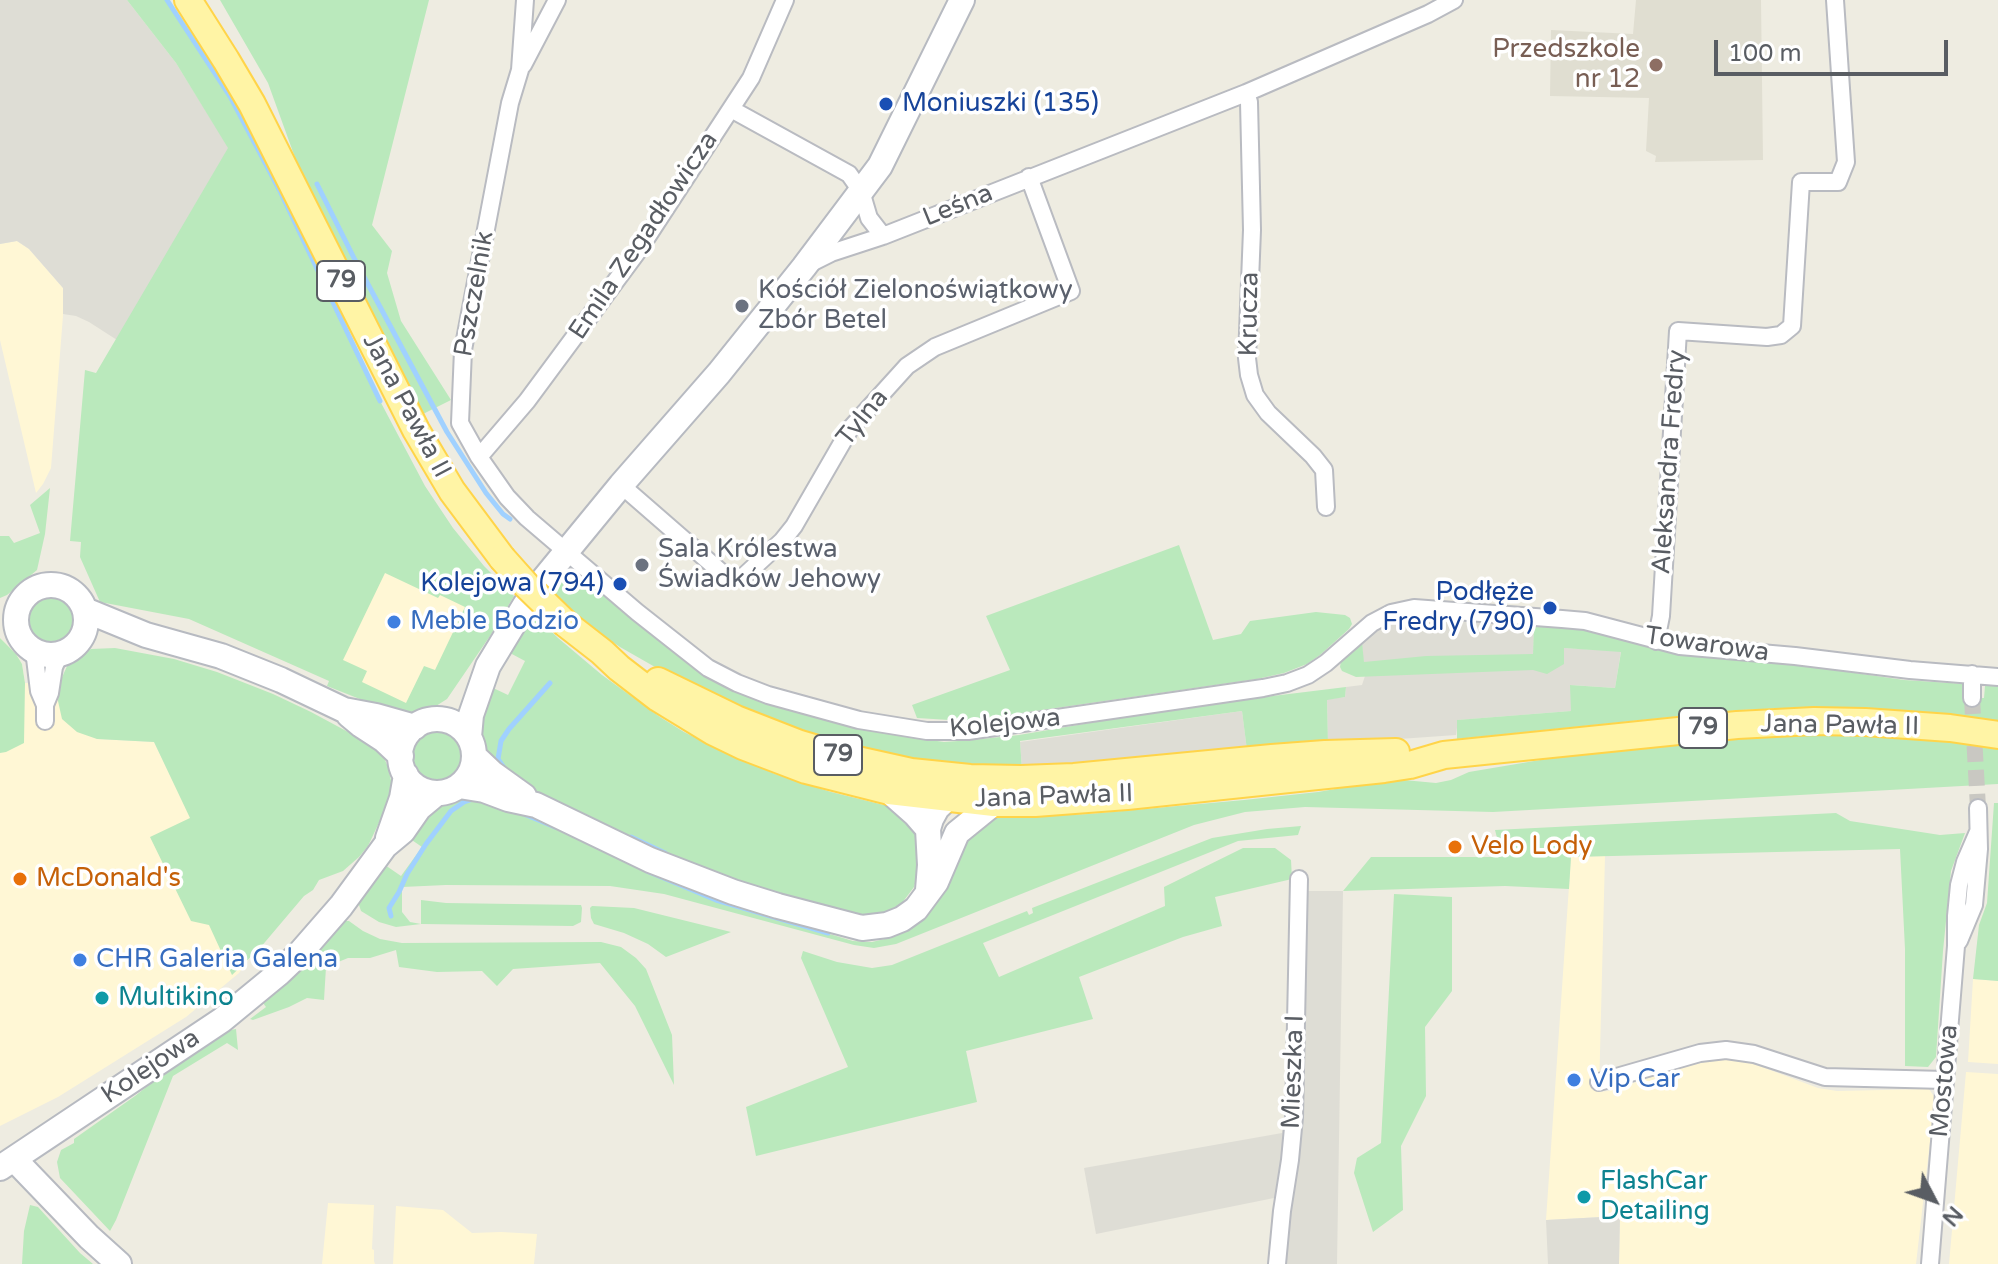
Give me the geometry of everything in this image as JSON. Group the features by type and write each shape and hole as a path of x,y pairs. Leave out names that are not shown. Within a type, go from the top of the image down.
{"main road":[{"name":"Jana Pawła II","path":"188,0 259,118 423,444 458,500 502,558 566,624 646,690 712,731 743,746 806,770 889,791 994,803 1049,803 1384,769 1444,755 1699,728 1788,722 1897,723 1998,735"},
{"name":"Jana Pawła II","path":"602,652 703,703 800,744 920,773 1021,779 1325,754 1409,752 1444,755"}],"street":[{"name":"Pszczelnik","path":"525,0 520,70 510,103 463,350 460,423 507,497 566,551"},
{"path":"520,70 557,0"},
{"name":"Emila Zegadłowicza","path":"479,457 527,401 638,251 751,78 785,0"},
{"path":"804,267 880,166 962,0"},
{"name":"Leśna","path":"566,551 719,373 804,267 831,253 1032,182 1400,27 1454,0"},
{"name":"Aleksandra Fredry","path":"1656,641 1661,616 1678,331 1767,337 1781,335 1792,326 1801,182 1838,182 1846,162 1835,0"},
{"name":"Krucza","path":"1246,93 1249,102 1252,230 1249,375 1255,395 1268,413 1324,470 1326,507"},
{"path":"731,109 849,174 861,191 869,218 883,236"},
{"name":"Tylna","path":"621,485 729,579 744,576 794,526 845,437 907,366 935,347 1071,291 1032,182"},
{"path":"448,789 471,773 471,715 488,666 525,605 566,551"},
{"name":"Kolejowa","path":"566,551 708,668 737,683 768,695 859,720 927,731 968,731 1287,683 1308,675 1326,663 1372,623"},
{"path":"17,636 49,654 60,654 72,648 86,624 85,610 78,597 67,588 42,586 11,605 16,616 17,636 45,713 54,667 60,654"},
{"name":"Towarowa","path":"1372,623 1391,613 1414,608 1585,621 1680,646 1998,677"},
{"path":"85,610 146,635 221,656 344,710 426,723 450,722 461,728 492,773 536,805 673,870 742,895 853,926 871,928 894,923 916,909 943,868 957,833 994,803"},
{"path":"81,637 146,635"},
{"path":"488,666 471,681 454,706 406,736 401,748 404,766 410,781 419,789 484,790 536,805"},
{"path":"1972,674 1972,698"},
{"path":"344,710 384,740 404,766"},
{"name":"Kolejowa","path":"385,846 402,798 404,766"},
{"path":"920,773 945,799 957,833"},
{"path":"927,894 930,865 928,829 931,819 945,799 970,778"},
{"name":"Kolejowa","path":"7,1164 249,999 300,953 419,808 448,789"},
{"path":"889,791 928,829"},
{"name":"Mostowa","path":"1930,1264 1956,946 1974,905 1978,808"},
{"name":"Mieszka I","path":"1277,1264 1294,1117 1299,879"},
{"path":"1599,1082 1700,1053 1726,1050 1754,1054 1825,1077 1945,1080"},
{"path":"7,1164 119,1264"}],"shaded area":[{"path":"0,0 127,0 176,63 229,148 117,340 89,322 63,314 63,288 29,249 17,241 0,244"},
{"name":"Przedszkole nr 12","path":"1636,0 1761,0 1763,160 1655,162 1656,156 1646,151 1649,98 1550,96 1551,30 1633,34"},
{"path":"17,241 29,249 63,288 51,468 36,493 0,340 0,244"},
{"path":"404,522 478,617 408,712 329,681"},
{"path":"1414,616 1534,623 1533,670 1564,648 1621,651 1615,688 1571,685 1571,711 1458,720 1456,735 1328,744 1327,699 1345,697 1346,687 1362,685 1365,676 1361,638 1395,618"},
{"path":"0,638 22,664 25,683 59,684 58,701 97,739 154,742 251,956 239,973 186,1017 58,1097 0,1126"},
{"path":"1242,711 1247,750 1022,768 1020,742"},
{"path":"1605,856 1599,1092 1712,1060 1754,1064 1818,1088 1837,1091 1929,1089 1935,1098 1916,1264 1619,1264 1620,1216 1546,1220 1571,857"},
{"path":"1305,891 1343,891 1337,1264 1273,1264 1274,1198 1096,1234 1084,1168 1282,1133 1284,1114 1301,1113"},
{"path":"1973,979 1998,981 1998,1064 1968,1062"},
{"path":"1966,1072 1998,1074 1998,1264 1949,1264"},
{"path":"328,1203 374,1205 372,1249 375,1264 322,1264"},
{"path":"396,1206 443,1210 472,1233 537,1234 534,1264 393,1264"},
{"path":"1620,1216 1619,1264 1548,1264 1546,1220"}],"green space":[{"path":"127,0 166,0 231,98 370,382 425,486 453,528 514,596 447,699 436,706 406,714 390,711 327,686 329,681 189,619 100,602 80,557 81,542 70,541 85,370 96,373 228,148 176,63","holes":["385,573 438,598 440,595 465,607 435,670 424,666 406,703 362,682 367,671 343,660"]},
{"path":"220,0 429,0 372,225 392,251 387,273 401,321 451,400 421,415 301,174 268,83"},
{"path":"50,488 37,570 0,598 0,536 9,536 14,543 40,533 30,505"},
{"path":"1179,545 1213,640 1241,634 1250,621 1316,612 1345,615 1352,624 1307,664 1257,679 966,721 917,718 912,705 1010,670 986,616"},
{"path":"565,577 574,578 591,590 594,588 734,689 767,703 806,714 903,736 944,742 1019,735 1183,707 1346,687 1345,697 1327,700 1328,744 1247,750 1242,711 1020,741 1022,770 948,767 828,742 683,683 620,647 580,620 551,594"},
{"path":"51,594 69,601 76,619 69,637 51,644 33,637 26,619 33,601"},
{"path":"535,615 602,675 684,732 775,774 900,809 914,821 921,843 921,863 914,887 902,903 886,913 871,916 781,895 672,856 526,789 484,754 476,730 491,687 508,695 525,661 510,653"},
{"path":"1534,623 1583,627 1679,655 1966,684 1967,698 1984,698 1985,686 1998,686 1998,721 1858,707 1811,707 1740,710 1457,739 1457,720 1571,711 1570,685 1615,688 1621,652 1564,648 1564,664 1547,674 1533,670 1356,677 1340,667 1341,661 1362,642 1364,662 1426,656 1533,654"},
{"path":"0,638 22,664 25,683 24,743 0,753"},
{"path":"115,648 174,659 273,694 363,740 382,753 388,767 392,795 368,846 343,871 319,880 260,948 232,975 209,925 191,921 150,837 190,818 154,742 97,739 77,732 62,719 58,701 59,684 68,664 91,649"},
{"path":"428,732 448,732 462,746 462,766 448,780 428,780 414,766 414,746"},
{"path":"1857,735 1998,748 1998,784 1493,812 1305,807 1245,812 1194,825 896,944 874,948 664,894 610,886 402,887 402,912 410,922 421,924 396,927 379,922 361,911 358,902 385,865 401,876 422,847 406,836 438,799 462,795 515,810 716,900 853,941 872,942 893,937 919,922 936,901 958,844 988,818 1089,814 1244,800 1318,792 1393,779 1436,783 1469,772 1552,758 1739,738"},
{"path":"1994,803 1998,803 1998,981 1973,979 1979,925 1987,903"},
{"path":"1836,813 1850,821 1940,835 1965,833 1951,871 1936,1057 1928,1067 1905,1066 1905,949 1900,849 1571,857 1569,889 1505,886 1343,891 1371,857 1502,857 1495,830"},
{"path":"1301,826 1298,835 1238,841 983,943 999,977 1165,906 1164,887 1243,848 1275,848 1291,860 1292,879 1215,897 1222,926 1183,937 1079,977 1093,1019 966,1051 977,1102 756,1156 746,1107 848,1067 801,958 803,951 837,962 872,968 892,965 1027,911 1029,915 1033,913 1032,908 1212,838"},
{"path":"1394,894 1452,897 1452,991 1425,1027 1426,1096 1401,1146 1403,1210 1373,1232 1354,1173 1357,1158 1381,1143"},
{"path":"421,900 581,905 582,908 581,922 573,926 421,924"},
{"path":"592,906 634,908 731,932 666,957 624,933 594,924"},
{"path":"341,921 349,921 380,939 402,943 601,942 621,947 646,969 672,1035 674,1085 635,1006 600,963 513,969 497,986 482,971 437,972 399,967 396,950 370,958 348,958 326,967 324,1000 307,998 250,1019 266,1007 260,999"},
{"path":"236,1029 238,1050 227,1043 173,1076 110,1231 60,1178 57,1162 61,1150 164,1073 225,1031"},
{"path":"30,1205 38,1207 93,1264 22,1264 24,1231"}],"waterway":[{"path":"167,0 231,98 280,191 380,401"},
{"path":"317,184 447,432 486,493 510,519"},
{"path":"504,768 498,759 501,741 550,683"},
{"path":"391,916 389,908 426,844 451,811 473,799"},
{"path":"524,814 555,827"},
{"path":"631,837 665,853"},
{"path":"647,871 716,900 828,933"}],"tunnel":[{"path":"1972,698 1978,808"}],"place":[{"name":"Przedszkole nr 12","path":"1656,65"},
{"name":"Moniuszki (135)","path":"886,104"},
{"name":"Kościół Zielonoświątkowy Zbór Betel","path":"742,306"},
{"name":"Sala Królestwa Świadków Jehowy","path":"642,565"},
{"name":"Kolejowa (794)","path":"620,584"},
{"name":"Podłęże Fredry (790)","path":"1550,608"},
{"name":"Meble Bodzio","path":"394,622"},
{"name":"Velo Lody","path":"1455,847"},
{"name":"McDonald's","path":"20,879"},
{"name":"CHR Galeria Galena","path":"80,960"},
{"name":"Multikino","path":"102,998"},
{"name":"Vip Car","path":"1574,1080"},
{"name":"FlashCar Detailing","path":"1584,1197"}]}
